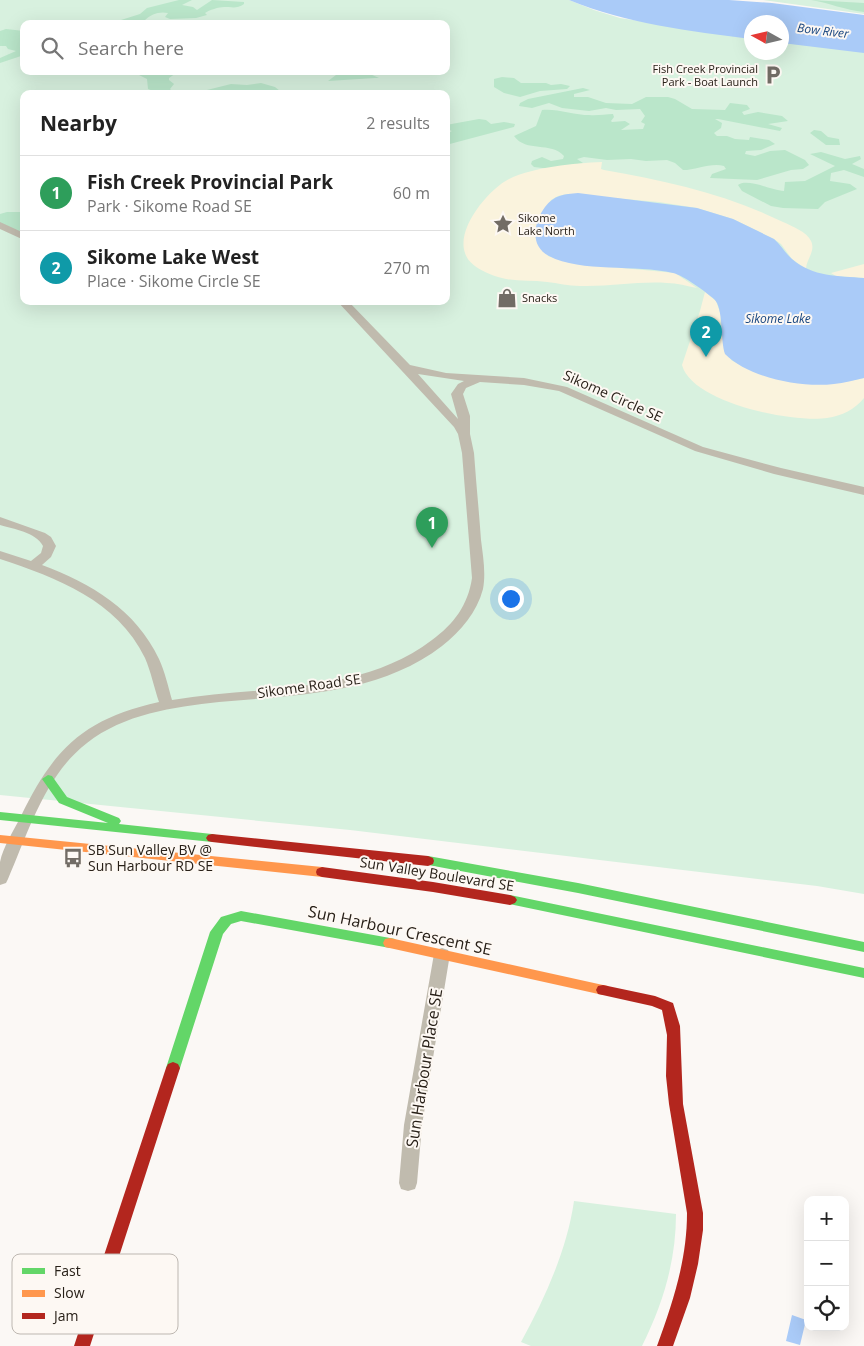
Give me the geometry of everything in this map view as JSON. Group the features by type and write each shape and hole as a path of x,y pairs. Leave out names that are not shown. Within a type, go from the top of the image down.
{"main road":[{"path":"48,779 60,797 68,803 145,831"},
{"name":"Sun Valley Boulevard SE","path":"0,816 418,859 578,888 864,946"},
{"name":"Sun Valley Boulevard SE","path":"0,839 269,867 432,887 544,907 864,973"},
{"name":"Sun Harbour Crescent SE","path":"112,1254 222,923 230,917 253,917 442,954 655,1002 662,1004 671,1011 674,1020 674,1085 685,1159 691,1180 695,1214 694,1240 685,1291 665,1346"},
{"name":"Sun Harbour Crescent SE","path":"82,1346 86,1334"}],"street":[{"path":"0,225 20,235"},
{"path":"346,305 406,368 464,434"},
{"name":"Sikome Circle SE","path":"406,368 442,377 534,381 548,384 699,449 778,471 864,491"},
{"name":"Sikome Road SE","path":"0,879 48,779 68,751 98,729 125,716 167,705 317,688 357,680 402,665 425,652 444,638 468,611 475,595 477,583 468,453 464,434 464,416 457,396 458,391 468,382 487,378"},
{"path":"0,521 39,534 48,540 49,552 33,566"},
{"path":"0,555 72,581 95,594 127,620 139,635 152,658 167,705"},
{"name":"Sun Harbour Place SE","path":"408,1182 414,1126 442,954"}],"green space":[{"path":"0,0 569,0 620,18 744,37 744,60 789,60 789,41 864,50 864,894 817,886 350,830 0,795"},
{"path":"179,0 192,0 182,5 193,7 197,10 212,0 244,2 244,4 237,7 214,9 205,13 207,15 196,18 170,19 165,17 168,13 162,12 152,15 145,20 121,20 140,14 147,8"},
{"path":"763,0 864,0 864,14"},
{"path":"811,0 864,3 864,12 850,10"},
{"path":"6,29 20,31 20,56 0,63 0,58 16,51 8,49 6,46 0,46 0,31"},
{"path":"139,75 173,75 169,80 174,84 171,90 151,90 148,89 147,79"},
{"path":"336,75 372,75 379,78 328,81"},
{"path":"502,77 514,78 521,83 546,83 570,86 567,89 540,91 520,97 504,93 494,87 494,79"},
{"path":"261,83 279,90 207,90 231,84 247,85"},
{"path":"583,88 590,90 574,94 574,97 588,97 606,103 632,104 646,97 668,97 692,109 725,110 730,103 747,105 750,109 742,112 744,115 758,112 782,116 788,121 768,124 782,128 780,131 715,119 722,123 721,128 714,133 717,136 727,136 735,139 749,140 750,137 769,140 775,144 761,150 746,151 745,154 755,156 770,151 785,150 805,160 809,165 803,169 791,170 757,180 710,178 712,174 726,169 724,166 714,165 683,170 675,163 667,160 607,160 584,157 577,159 583,163 551,169 534,167 531,164 532,161 542,157 551,161 563,159 564,156 552,149 525,144 514,136 536,126 542,110 592,115 613,114 612,122 625,121 630,124 621,130 643,129 645,124 641,122 645,116 640,109 616,110 606,108 589,111 562,108 549,103 532,108 519,106 520,103 528,99"},
{"path":"479,119 486,120 491,124 504,122 515,124 514,127 450,144 450,132 452,131 450,130 450,124"},
{"path":"814,130 821,131 828,137 839,139 840,145 826,145 810,133"},
{"path":"821,152 845,159 860,156 861,159 852,164 864,169 864,177 844,170 831,173 830,181 850,184 857,189 825,202 818,209 771,206 742,191 738,185 747,183 784,191 785,182 805,181 835,166 810,154"},
{"path":"20,212 20,232 0,229 0,214"},
{"path":"574,1201 676,1214 674,1249 667,1282 642,1346 531,1346 521,1342 554,1273 566,1238"}],"sand":[{"name":"Sikome Lake North","path":"602,162 601,169 673,184 718,196 762,212 795,227 803,232 811,241 812,252 806,269 792,259 781,244 774,239 733,219 697,208 659,202 567,194 551,200 538,219 548,256 570,263 675,273 697,288 671,283 571,286 541,281 510,280 483,271 467,258 463,243 470,221 484,200 501,184 530,171"},
{"path":"864,264 864,278 836,276 831,273"},
{"path":"705,292 716,301 721,315 720,326 731,360 763,375 779,380 812,384 864,378 864,398 843,414 811,419 746,408 723,400 704,390 690,378 682,365"}],"water":[{"name":"Bow River","path":"569,0 729,0 772,3 864,15 864,53 789,44 789,15 744,15 744,38 659,26 591,8"},
{"name":"Sikome Lake","path":"578,193 697,208 733,219 774,239 792,259 808,269 835,276 864,278 864,378 838,384 821,385 791,383 761,375 735,362 725,354 721,317 717,303 706,292 682,277 658,270 577,265 549,256 538,246 536,240 536,226 541,213 548,203 556,198"},
{"path":"792,1315 804,1319 800,1345 786,1341"}],"traffic: fast":[{"path":"48,779 63,800 115,821"},
{"path":"0,816 212,838"},
{"path":"428,861 578,888 864,947"},
{"path":"510,900 864,973"},
{"path":"173,1068 217,932 226,920 241,916 390,943"}],"traffic: slow":[{"path":"0,839 322,872"},
{"path":"390,943 603,990"}],"traffic: jam":[{"path":"212,838 428,861"},
{"path":"322,872 433,887 510,900"},
{"path":"603,990 655,1001 668,1007 673,1026 675,1095 693,1199 695,1230 686,1281 665,1346"},
{"path":"112,1254 173,1068"},
{"path":"82,1346 86,1334"}],"place":[{"name":"Fish Creek Provincial Park - Boat Launch","path":"773,75"},
{"name":"Sikome Lake North","path":"503,224"},
{"name":"Snacks","path":"507,298"},
{"name":"Sikome Lake West","path":"706,357"},
{"name":"Fish Creek Provincial Park","path":"432,548"},
{"name":"SB Sun Valley BV @ Sun Harbour RD SE","path":"73,858"}]}
